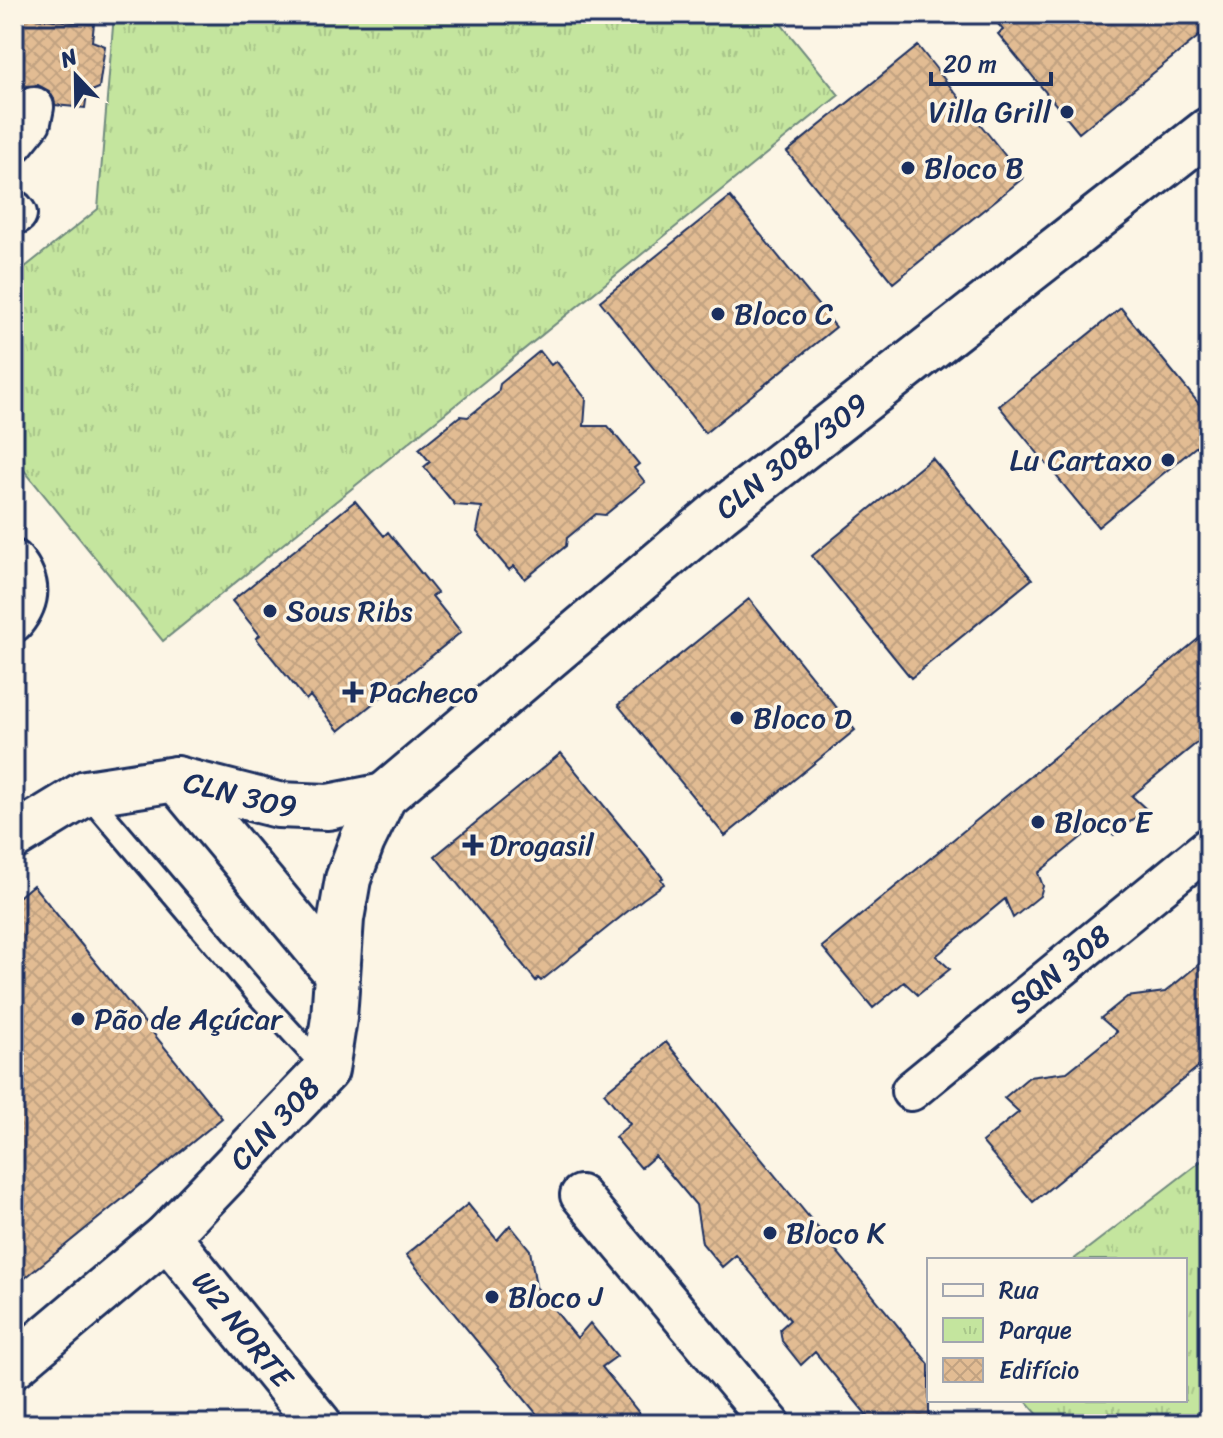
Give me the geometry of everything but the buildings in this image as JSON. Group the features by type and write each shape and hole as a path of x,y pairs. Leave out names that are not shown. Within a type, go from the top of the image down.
{"street":[{"path":"14,143 31,122 34,107"},
{"name":"CLN 308/309","path":"384,796 720,512 1209,130"},
{"path":"14,560 23,571 28,588 24,609 14,622"},
{"path":"176,779 336,972"},
{"name":"CLN 309","path":"14,837 86,793 176,779 278,805 328,807 384,796"},
{"name":"CLN 308","path":"14,1365 167,1236 326,1070 348,879 384,796"},
{"name":"SQN 308","path":"911,1091 1209,847"},
{"path":"580,1195 771,1424"},
{"name":"W2 NORTE","path":"167,1236 319,1424"}],"lane":[{"path":"86,793 260,998 326,1070"}],"green space":[{"path":"114,14 773,14 839,95 163,641 14,458 14,276 98,209"},
{"path":"1209,1155 1209,1424 1046,1424 1027,1402 1187,1402 1187,1258 1076,1258"}],"place":[{"name":"Villa Grill","path":"1067,112"},
{"name":"Bloco B","path":"908,168"},
{"name":"Bloco C","path":"718,314"},
{"name":"Lu Cartaxo","path":"1168,460"},
{"name":"Sous Ribs","path":"270,611"},
{"name":"Pacheco","path":"353,692"},
{"name":"Bloco D","path":"737,718"},
{"name":"Bloco E","path":"1038,822"},
{"name":"Drogasil","path":"473,845"},
{"name":"Pão de Açúcar","path":"78,1019"},
{"name":"Bloco K","path":"770,1233"},
{"name":"Bloco J","path":"492,1297"}]}
